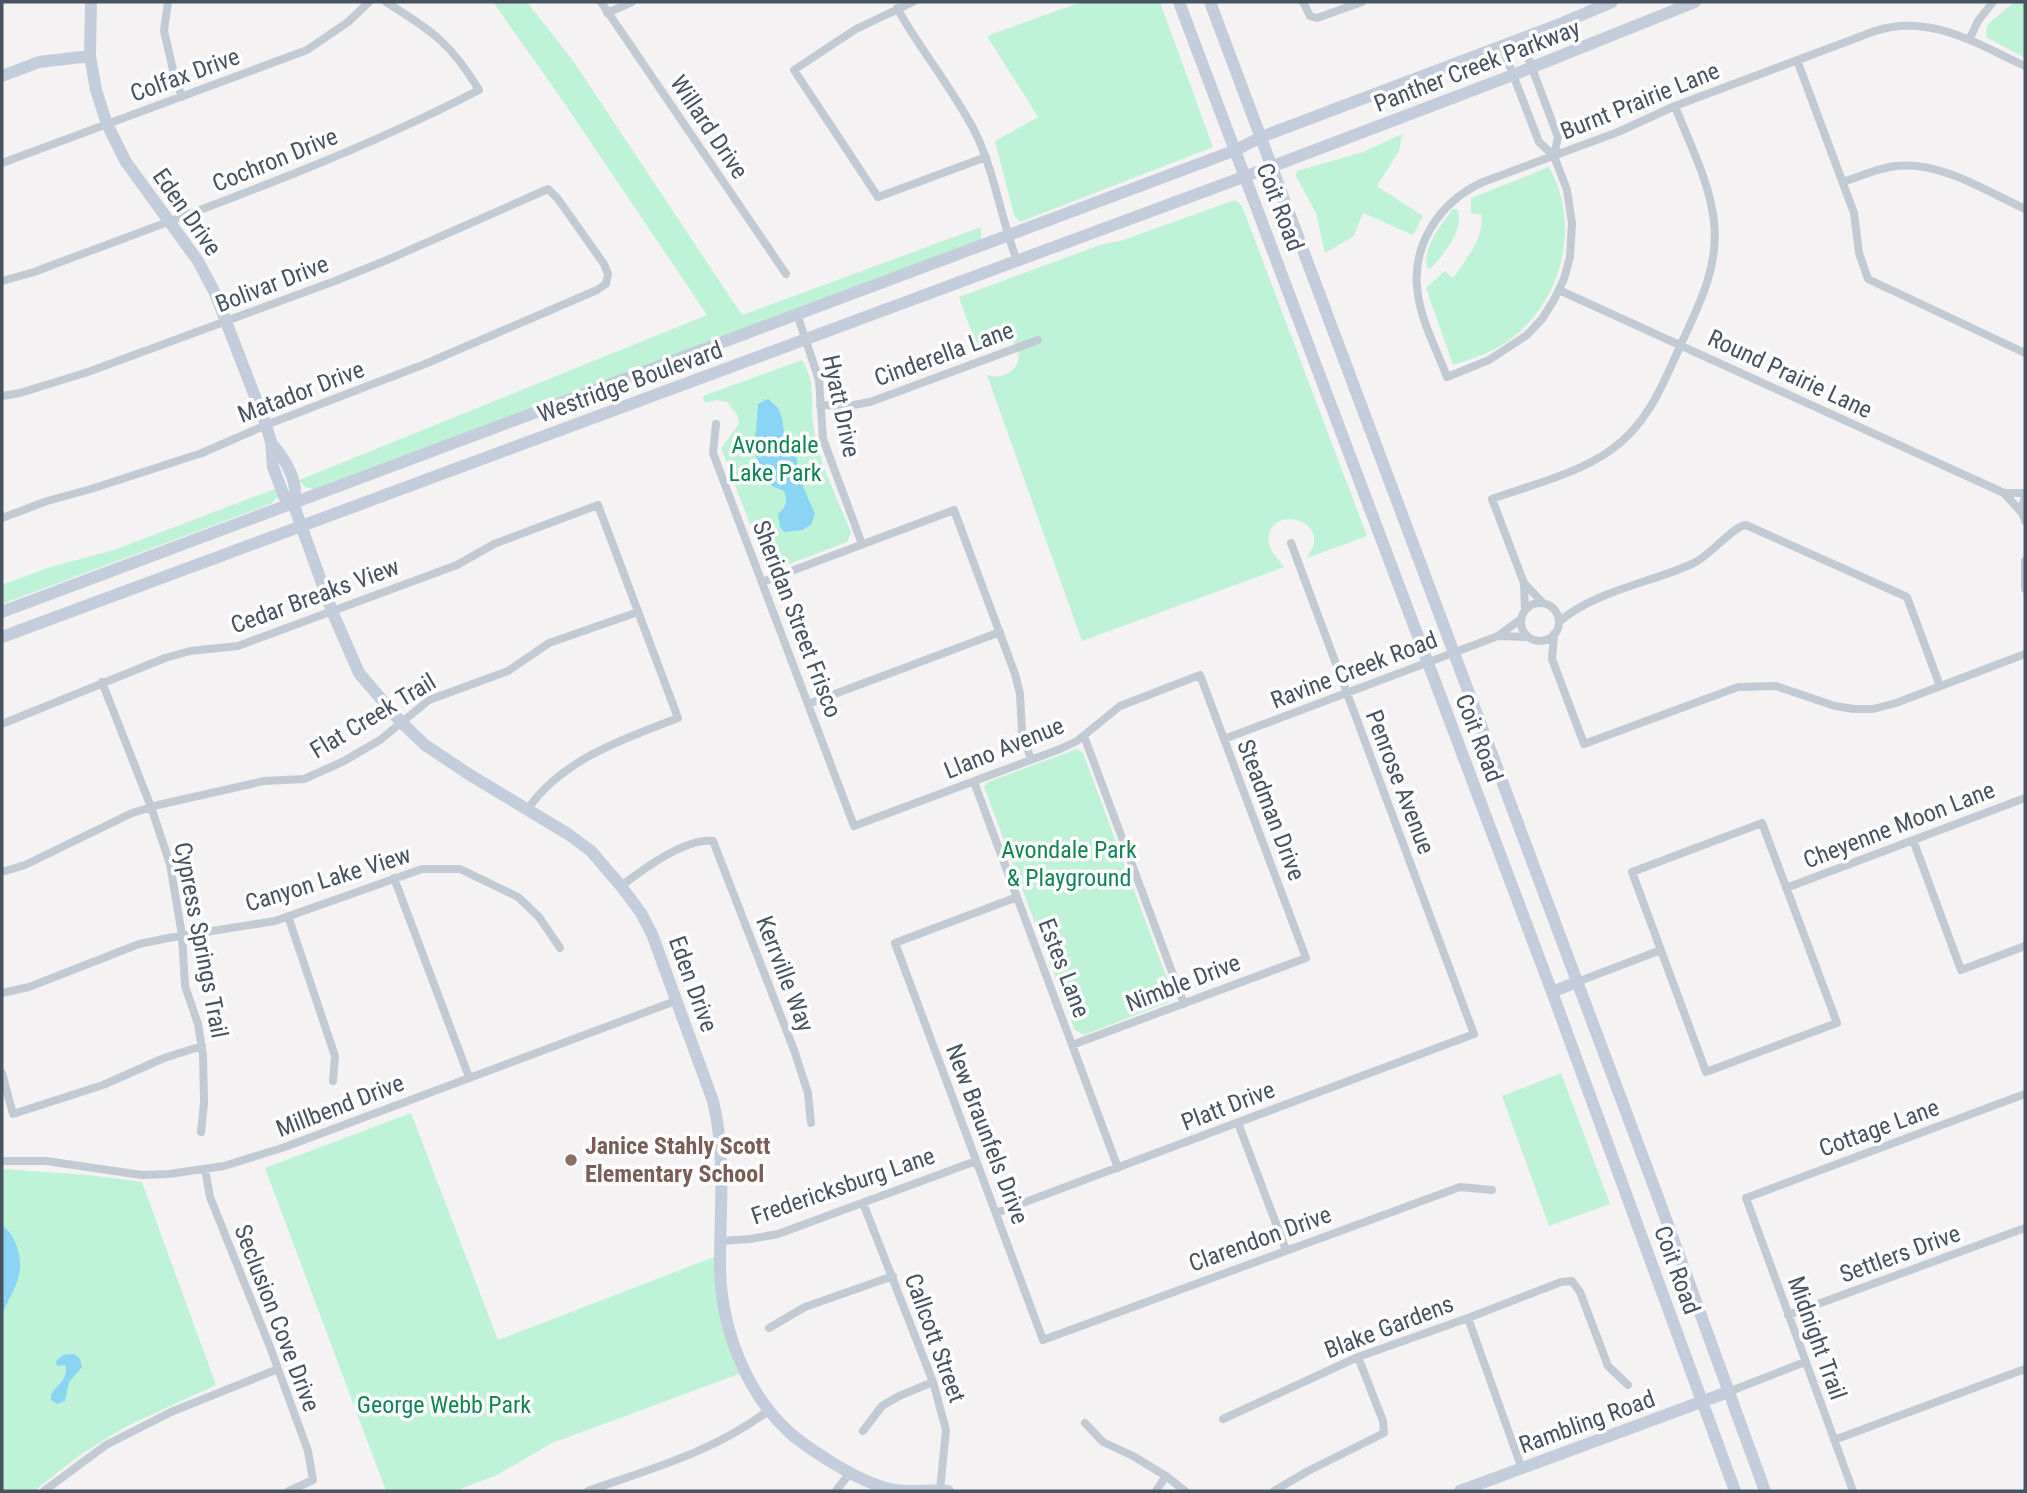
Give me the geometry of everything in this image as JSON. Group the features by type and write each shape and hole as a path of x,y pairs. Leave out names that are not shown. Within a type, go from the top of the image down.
{"main road":[{"name":"Eden Drive","path":"91,2 90,55 96,90 107,124 126,162 198,261 215,293 266,425 274,467 286,500 293,503 332,611 359,673 400,721 425,745 591,851 641,913 652,934 678,1000 718,1119 721,1174 720,1267 723,1297 737,1353 752,1384 769,1410 789,1432 849,1474 894,1490 944,1491"},
{"name":"Coit Road","path":"1179,2 1247,176 1552,992 1735,1491"},
{"name":"Coit Road","path":"1210,2 1765,1491"},
{"name":"Panther Creek Parkway","path":"1261,137 1612,2"},
{"name":"Panther Creek Parkway","path":"1273,166 1513,75 1695,2"},
{"path":"2,76 39,62 90,55"},
{"name":"Westridge Boulevard","path":"2,612 1236,150 1261,137"},
{"name":"Westridge Boulevard","path":"2,637 1273,166"},
{"path":"1552,992 1577,982"},
{"name":"Rambling Road","path":"1461,1491 1728,1392"}],"street":[{"path":"168,2 164,31 182,97"},
{"name":"Colfax Drive","path":"2,163 307,50 348,22 369,2"},
{"name":"Cochron Drive","path":"2,281 34,272 257,190 413,124 479,90 461,61 432,31 386,2"},
{"name":"Willard Drive","path":"601,2 786,274"},
{"path":"607,13 632,2"},
{"path":"914,2 856,29 794,70 878,197 986,157"},
{"path":"1303,2 1310,16 1317,18 1362,2"},
{"path":"1969,40 1983,13 1993,2"},
{"path":"897,8 917,44 964,111 986,157 1007,236 1017,261"},
{"name":"Burnt Prairie Lane","path":"1559,290 1542,318 1518,342 1489,360 1447,377 1418,295 1418,265 1426,236 1442,211 1465,191 1618,132 1675,106 1894,25 1935,27 2025,66"},
{"path":"1521,39 1558,136 1554,156"},
{"path":"1502,46 1539,142 1554,156 1567,190 1572,223 1570,257 1559,290"},
{"path":"1797,60 1854,212 1865,275 1871,281 2025,353"},
{"path":"1675,106 1710,199 1715,236 1707,284 1680,345 1650,408 1619,444 1589,462 1492,499 1524,583 1525,610 1521,619 1522,629 1527,637 1536,641 1552,659 1584,744 1748,685 1786,688 1826,704 1854,709 1881,707 2025,654"},
{"path":"1843,182 1887,167 1921,166 1949,175 2025,209"},
{"name":"Bolivar Drive","path":"2,396 88,372 387,260 548,189 558,198 604,264 608,274 606,284"},
{"name":"Matador Drive","path":"2,518 47,501 202,453 266,425 425,364 606,284"},
{"name":"Round Prairie Lane","path":"1559,290 2004,493 2025,495"},
{"name":"Hyatt Drive","path":"797,314 819,380 823,439 862,544"},
{"name":"Cinderella Lane","path":"820,405 848,406 870,402 1038,340"},
{"name":"Sheridan Street Frisco","path":"716,424 713,453 854,826"},
{"name":"Round Prairie Lane","path":"2004,493 2023,517"},
{"path":"2023,517 2022,504 2025,495"},
{"name":"Cedar Breaks View","path":"2,724 165,658 190,651 238,646 457,565 494,544 598,505 638,612"},
{"path":"762,582 954,510 1018,682 1022,732 1031,760"},
{"path":"1552,659 1554,634 1559,622 1577,608 1699,560 1713,551 1740,525 1750,526 1907,597 1940,687"},
{"name":"Penrose Avenue","path":"1291,543 1474,1034"},
{"path":"2025,561 2025,589"},
{"path":"1524,583 1556,612 1559,622"},
{"path":"1525,610 1533,604 1577,608"},
{"path":"528,809 537,794 600,750 678,718 638,612"},
{"name":"Flat Creek Trail","path":"2,872 24,865 132,813 151,807 264,781 304,779 344,761 380,740 429,700 508,671 549,643 638,612"},
{"name":"Ravine Creek Road","path":"1224,739 1498,636 1521,619"},
{"path":"808,704 1000,632"},
{"path":"1536,641 1546,640 1554,634"},
{"name":"Ravine Creek Road","path":"1498,636 1527,637"},
{"name":"Llano Avenue","path":"854,826 1060,749 1084,736 1108,714 1125,704 1200,675"},
{"name":"Steadman Drive","path":"1200,675 1306,958"},
{"name":"Cypress Springs Trail","path":"102,682 170,863 182,935 185,986 198,1024 202,1046 204,1103 201,1132"},
{"path":"1084,736 1184,1004"},
{"name":"Estes Lane","path":"974,782 1118,1168"},
{"name":"Cheyenne Moon Lane","path":"1786,888 2025,798"},
{"path":"1762,823 1786,888 1837,1024 1706,1072 1632,872 1762,823"},
{"path":"1913,840 1961,970 2025,946"},
{"name":"Kerrville Way","path":"621,886 664,857 692,844 713,841 794,1050 808,1093 811,1123"},
{"name":"Canyon Lake View","path":"2,993 29,986 139,944 275,921 422,869 460,869 518,897 539,918 560,948"},
{"path":"394,878 469,1077"},
{"name":"New Braunfels Drive","path":"1017,897 895,943 1043,1340"},
{"path":"289,916 335,1056 333,1081"},
{"path":"1577,982 1661,950"},
{"name":"Nimble Drive","path":"1072,1045 1306,958"},
{"name":"Millbend Drive","path":"2,1161 46,1161 142,1175 231,1164 285,1147 678,1000"},
{"name":"Platt Drive","path":"996,1213 1474,1034"},
{"path":"2,1073 13,1114 103,1085 202,1046"},
{"name":"Cottage Lane","path":"1746,1198 2025,1094"},
{"path":"1238,1123 1286,1250"},
{"name":"Fredericksburg Lane","path":"721,1241 750,1240 778,1234 976,1161"},
{"name":"Seclusion Cove Drive","path":"205,1169 209,1197 308,1451 313,1480 289,1491"},
{"name":"Clarendon Drive","path":"1043,1340 1460,1186 1492,1190"},
{"name":"Midnight Trail","path":"1746,1198 1853,1491"},
{"name":"Callcott Street","path":"863,1203 933,1382 946,1430 944,1491"},
{"name":"Settlers Drive","path":"1788,1315 2025,1228"},
{"path":"769,1328 805,1307 892,1276"},
{"name":"Blake Gardens","path":"1223,1419 1359,1357 1561,1282 1572,1281 1580,1292 1608,1366 1628,1385"},
{"path":"1468,1318 1522,1469"},
{"path":"1274,1491 1384,1433 1383,1421 1359,1357"},
{"path":"1728,1392 1805,1362"},
{"path":"44,1491 106,1445 171,1412 278,1369"},
{"path":"1834,1440 2025,1369"},
{"path":"863,1431 882,1406 933,1382"},
{"path":"588,1491 692,1453 735,1434 769,1410"},
{"path":"1084,1423 1102,1442 1133,1456 1185,1491"},
{"path":"836,1491 849,1474"},
{"path":"1156,1491 1166,1476"}],"green space":[{"path":"493,2 527,2 574,62 742,315 981,227 981,241 313,489 305,487 299,480 707,315"},
{"path":"1081,2 1160,2 1213,147 1020,222 1014,215 995,141 1038,117 987,36"},
{"path":"2014,2 2025,2 2025,58 1986,37 1987,25"},
{"path":"1402,134 1399,151 1377,186 1423,216 1413,235 1363,213 1354,236 1325,253 1316,213 1296,176 1297,171 1363,152"},
{"path":"1549,167 1559,189 1564,212 1565,236 1555,282 1530,322 1512,338 1491,351 1453,365 1426,288 1445,271 1453,278 1478,239 1481,214 1471,213 1471,198"},
{"path":"1235,200 1242,206 1367,536 1307,558 1314,544 1313,534 1301,522 1282,520 1275,524 1270,532 1269,544 1284,567 1082,641 987,375 998,377 1014,369 1019,354 1016,345 997,332 984,337 976,345 959,297 1100,245 1123,240"},
{"path":"1453,209 1457,209 1459,216 1456,233 1441,257 1430,269 1427,268 1430,244"},
{"name":"Avondale Lake Park","path":"802,360 810,377 815,437 851,532 847,542 776,569 764,561 721,448 739,424 738,416 727,402 717,400 705,403 703,396"},
{"path":"277,488 279,496 271,504 2,604 2,585 50,567 114,550"},
{"name":"Avondale Park & Playground","path":"1077,749 1083,753 1173,995 1169,1002 1084,1035 1075,1030 984,787 988,782"},
{"path":"1561,1073 1610,1204 1549,1226 1502,1096"},
{"name":"George Webb Park","path":"411,1113 498,1340 714,1257 720,1317 739,1374 552,1443 497,1475 455,1491 386,1491 265,1168"},
{"path":"2,1169 142,1182 216,1385 125,1427 80,1455 34,1491 2,1491"}],"water":[{"path":"768,399 778,408 784,432 793,443 802,484 815,514 811,525 802,530 784,532 780,527 778,514 786,504 784,491 772,486 751,447 756,432 758,404"},
{"path":"2,1225 15,1241 20,1268 18,1280 2,1316"},
{"path":"74,1354 80,1359 82,1367 69,1382 65,1401 57,1404 51,1400 51,1395 64,1378 66,1370 65,1365 57,1366 56,1361 63,1355"}],"place":[{"name":"Janice Stahly Scott Elementary School","path":"571,1160"}]}
